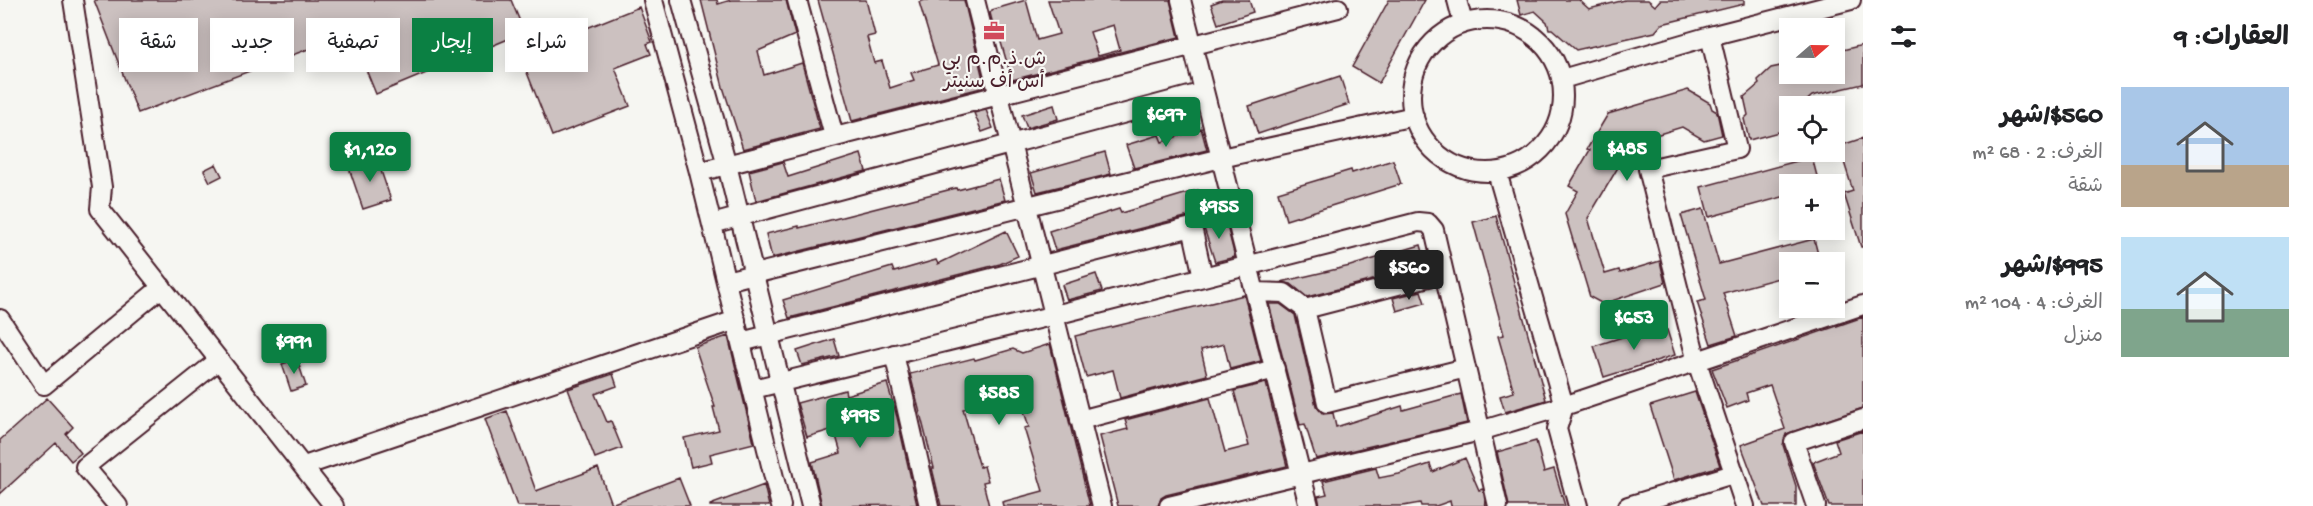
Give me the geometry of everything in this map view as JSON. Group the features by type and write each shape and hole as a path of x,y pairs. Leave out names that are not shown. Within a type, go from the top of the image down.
{"street":[{"path":"73,0 102,187 100,209 334,506"},
{"path":"653,0 699,172 781,506"},
{"path":"681,0 727,165 811,506"},
{"path":"797,0 834,136"},
{"path":"975,0 1102,506"},
{"path":"1181,0 1309,506"},
{"path":"1457,0 1463,23"},
{"path":"1562,80 1710,36 1851,0"},
{"path":"699,172 1338,8"},
{"path":"1480,19 1499,20 1517,25 1533,34 1546,46 1556,62 1562,80 1564,98 1555,132 1531,159 1497,172 1479,172 1461,168 1445,159 1431,148 1414,116 1411,97 1413,78 1420,60 1431,44 1445,32 1463,23 1480,19"},
{"path":"1710,36 1737,149 1648,169 1696,362 1745,506"},
{"path":"712,224 1204,92"},
{"path":"726,281 1221,158 1414,116"},
{"path":"1497,172 1564,406 1557,429 1578,506"},
{"path":"753,388 1055,315 1418,222 1428,223 1434,230 1498,506"},
{"path":"741,342 1043,267 1192,227 1203,277"},
{"path":"1305,309 1444,273"},
{"path":"0,319 44,385 162,287"},
{"path":"1255,292 1284,293 1305,309 1327,403 1466,368"},
{"path":"1169,506 1480,431 1564,406 1863,305"},
{"path":"304,466 736,320"},
{"path":"894,354 929,506"},
{"path":"118,506 85,467 219,360"},
{"path":"1080,420 1275,369"},
{"path":"1816,506 1794,442 1862,424"},
{"path":"1628,506 1733,474"}],"building":[{"path":"94,0 511,0 519,18 505,18 505,40 493,45 493,18 412,18 412,72 429,72 376,94 367,72 400,72 400,18 306,18 306,50 294,54 294,18 210,18 210,72 247,72 138,113 122,72 198,72 198,18 119,18 119,64"},
{"path":"701,0 717,0 718,4 731,0 786,0 795,35 758,51 764,75 802,63 820,129 743,149 723,87"},
{"path":"818,0 866,0 875,35 867,37 874,63 882,61 890,88 914,80 911,73 938,65 919,2 964,0 985,87 852,121"},
{"path":"1026,0 1037,40 1059,34 1048,0 1170,0 1179,37 1012,80 1000,39 997,40 990,13 992,10","holes":["1113,25 1120,50 1098,56 1090,32"]},
{"path":"1222,0 1249,0 1253,12 1218,24 1211,4"},
{"path":"1389,0 1425,0 1379,83 1352,67"},
{"path":"1517,0 1579,0 1589,9 1625,0 1648,0 1655,6 1660,0 1744,0 1744,4 1662,24 1655,32 1576,50 1552,29 1549,29 1547,22 1535,11 1521,15"},
{"path":"639,7 652,42 647,44 651,54 615,68 630,106 552,136 527,72 588,72 588,27"},
{"path":"1863,45 1863,84 1812,96 1779,96 1779,132 1749,140 1744,119 1748,115 1744,97 1759,84 1758,80 1771,68 1779,66 1779,84 1845,84 1845,49"},
{"path":"1340,76 1349,104 1258,134 1249,106"},
{"path":"1688,90 1710,103 1712,109 1717,112 1722,135 1704,140 1682,127 1633,142 1588,218 1605,274 1619,270 1620,273 1660,261 1665,283 1603,304 1590,297 1565,214 1578,191 1569,186 1608,114"},
{"path":"1054,105 1058,119 1027,128 1022,115"},
{"path":"986,110 993,128 982,132 974,113"},
{"path":"1201,128 1207,150 1134,168 1126,145 1159,135 1162,142"},
{"path":"1863,138 1863,247 1861,247 1845,197 1845,194 1853,191 1844,162 1845,144"},
{"path":"1105,152 1111,174 1037,192 1031,173"},
{"path":"861,154 866,171 756,201 749,171 783,162 788,177"},
{"path":"376,156 391,200 363,209 348,165"},
{"path":"1393,160 1401,184 1286,220 1278,192"},
{"path":"1794,162 1813,162 1816,174 1779,174 1779,198 1709,217 1701,187"},
{"path":"216,164 222,176 210,182 204,170"},
{"path":"999,179 1005,200 772,258 766,234"},
{"path":"1198,190 1206,217 1200,219 1189,216 1055,250 1049,231 1119,209 1121,213"},
{"path":"1703,209 1719,264 1810,240 1814,240 1817,252 1779,252 1779,278 1723,293 1737,336 1711,344 1697,302 1706,300 1681,215"},
{"path":"1496,216 1546,400 1505,412 1500,396 1514,392 1498,336 1504,335 1473,222"},
{"path":"1225,218 1235,257 1215,262 1203,225"},
{"path":"1006,231 1018,256 1000,264 789,318 783,300 892,267 894,272 936,260 938,264"},
{"path":"1421,245 1427,266 1307,297 1291,284 1281,282 1350,266"},
{"path":"1096,274 1102,291 1067,300 1062,285"},
{"path":"1421,291 1425,303 1397,311 1393,298"},
{"path":"1244,295 1261,361 1230,369 1224,344 1201,350 1207,375 1120,398 1113,370 1086,377 1075,336"},
{"path":"1269,304 1280,304 1295,315 1316,406 1323,414 1333,413 1336,427 1402,406 1403,410 1461,394 1467,423 1316,459 1305,424 1300,425"},
{"path":"1863,317 1863,408 1786,434 1783,445 1796,486 1796,506 1764,506 1741,445 1785,429 1770,385 1746,393 1748,400 1727,408 1712,369"},
{"path":"1657,326 1658,332 1667,330 1675,355 1604,377 1594,346"},
{"path":"728,336 754,443 710,454 712,462 691,467 684,438 719,430 713,407 715,407 695,347"},
{"path":"834,339 839,356 802,365 797,351"},
{"path":"1050,344 1090,506 1003,506 1002,502 1043,491 1024,428 1029,427 1018,392 968,404 969,408 963,409 980,467 984,466 988,481 983,482 989,506 941,506 932,468 934,468 910,374 1013,349 1022,353"},
{"path":"297,359 306,386 291,391 282,364"},
{"path":"613,374 617,386 595,394 607,422 611,421 622,448 595,458 568,389"},
{"path":"887,383 917,505 822,506 812,462 841,453 834,429 807,437 797,403 845,390 846,395"},
{"path":"1266,383 1287,466 1166,495 1161,498 1158,506 1118,506 1100,436 1128,429 1125,420 1210,398 1225,452 1249,446 1234,391"},
{"path":"1695,392 1720,466 1674,480 1650,406"},
{"path":"47,398 73,427 66,434 81,453 71,461 56,443 0,494 0,440"},
{"path":"507,411 536,491 598,468 611,504 679,478 690,506 517,506 485,419"},
{"path":"1863,431 1863,506 1829,506 1813,462 1839,452 1835,440"},
{"path":"1536,441 1544,472 1554,469 1565,506 1509,506 1497,452"},
{"path":"1465,458 1479,490 1483,489 1486,506 1451,506 1450,501 1436,506 1421,506 1420,503 1403,506 1320,506 1318,496 1327,494 1323,481 1376,468 1379,478 1430,464 1433,472"},
{"path":"764,485 769,506 710,506 710,505"}],"place":[{"name":"ش.ذ.م.م بي أس أف سنيتر","path":"994,31"}]}
